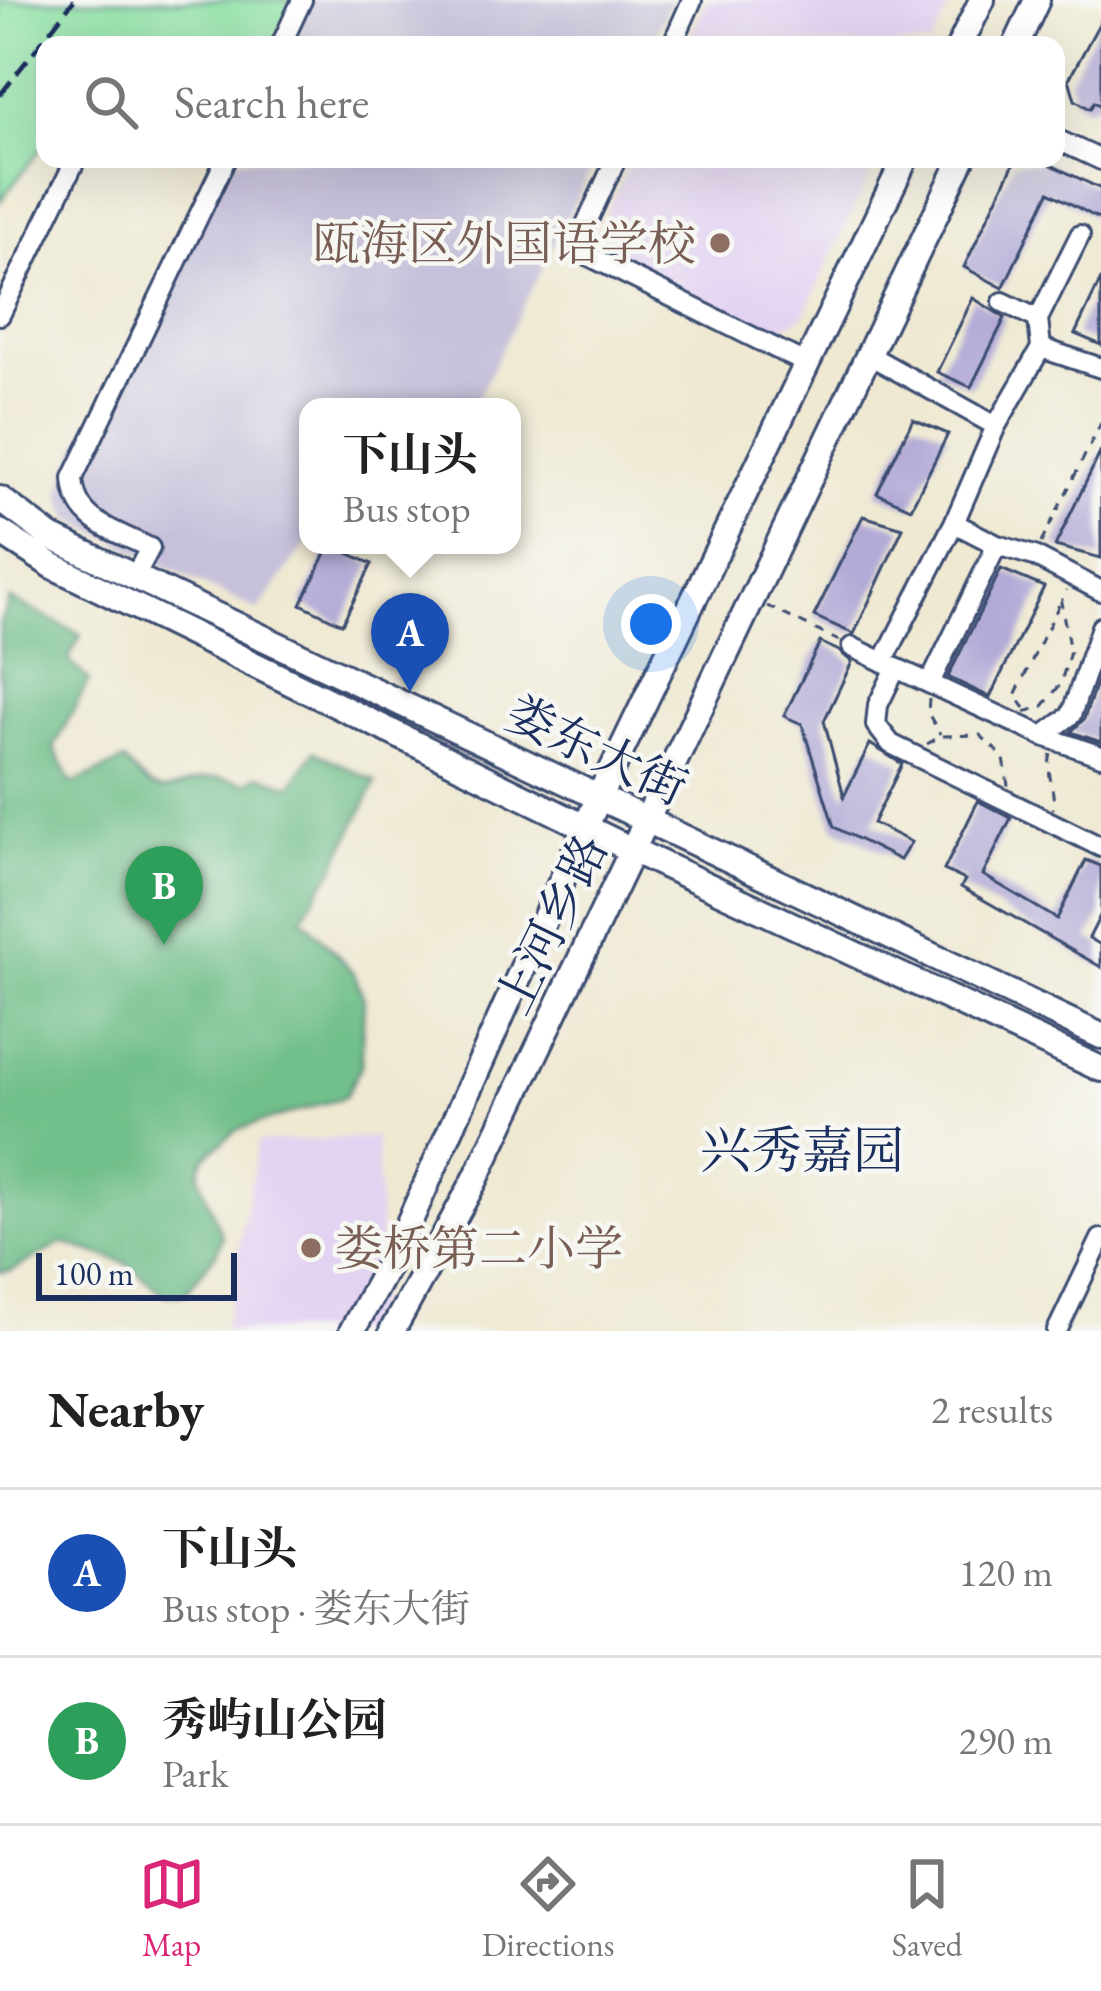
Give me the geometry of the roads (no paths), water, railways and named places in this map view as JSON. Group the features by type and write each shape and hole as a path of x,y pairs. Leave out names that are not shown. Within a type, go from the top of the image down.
{"main road":[{"path":"964,36 982,0"},
{"path":"1020,36 1037,0"},
{"name":"上河乡路","path":"352,1331 400,1243 599,797 901,168"},
{"name":"上河乡路","path":"392,1331 475,1180 958,168"},
{"name":"娄东大街","path":"0,499 51,537 134,578 1101,1036"},
{"name":"娄东大街","path":"0,532 53,566 634,850 1101,1069"}],"street":[{"path":"285,36 302,0"},
{"path":"676,36 692,0"},
{"path":"1065,143 1101,160"},
{"path":"0,315 72,168"},
{"path":"134,578 150,548 84,515 74,492 74,478 222,168"},
{"path":"612,168 581,235 585,254 806,364"},
{"path":"1080,235 1038,319 1040,348 996,426 890,665 876,725 891,744 1101,847"},
{"path":"1003,302 1038,319"},
{"path":"1040,348 1101,368"},
{"path":"869,355 996,426"},
{"path":"954,523 997,545 1034,556 1101,591"},
{"path":"930,683 997,545"},
{"path":"1049,738 1070,715 1101,627"},
{"path":"852,647 930,683 1023,717 1049,738 1101,756"},
{"path":"1057,1331 1101,1239"}],"railway":[{"path":"46,36 74,0"},
{"path":"0,95 36,49"}],"place":[{"name":"瓯海区外国语学校","path":"720,243"},
{"name":"下山头","path":"410,692"},
{"name":"秀屿山公园","path":"164,945"},
{"name":"娄桥第二小学","path":"311,1248"}],"district":[{"name":"兴秀嘉园","path":"802,1150"}]}
